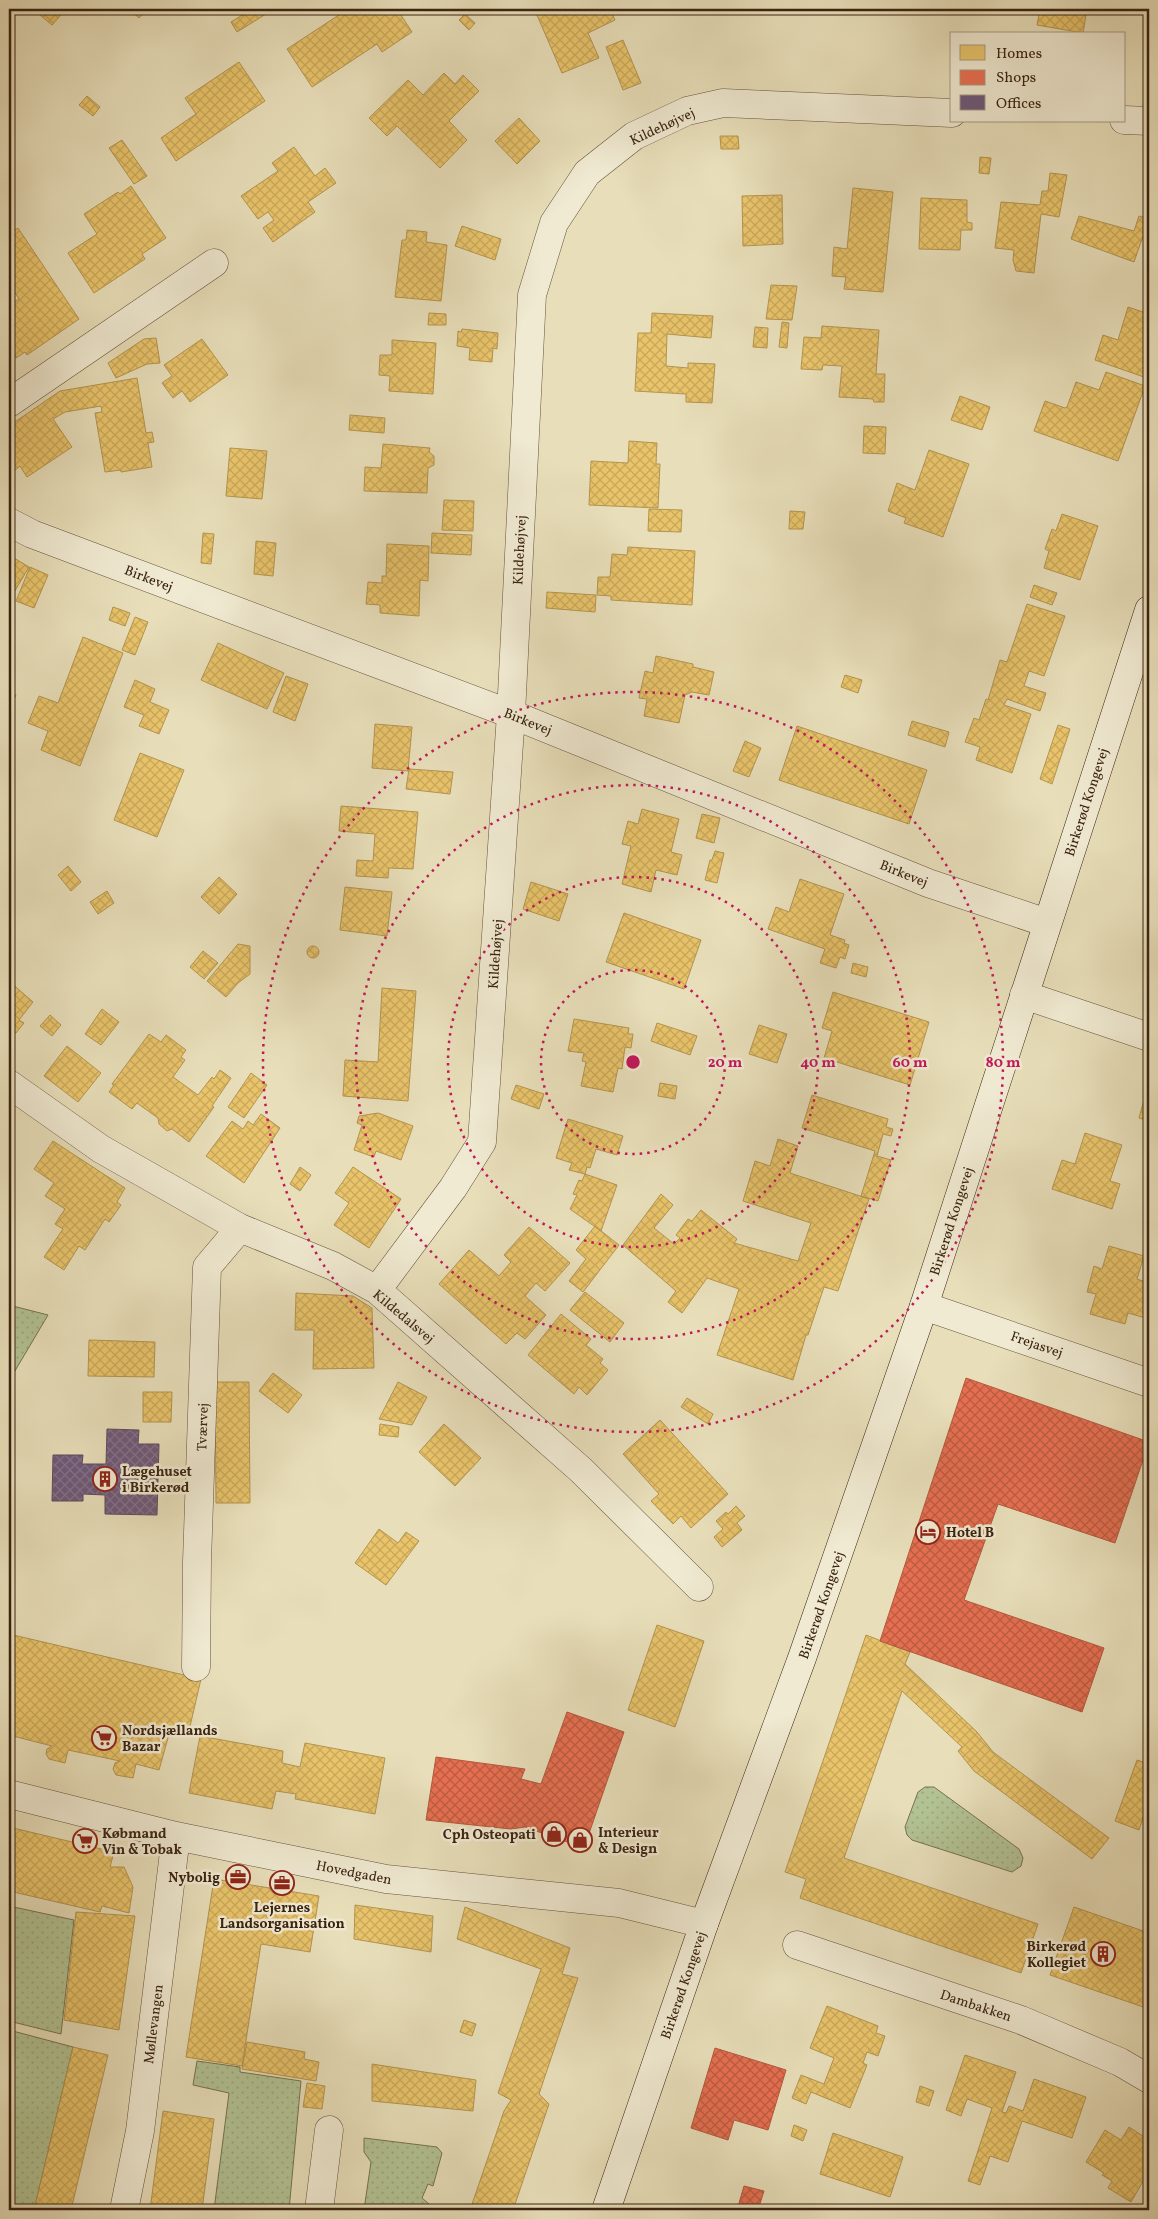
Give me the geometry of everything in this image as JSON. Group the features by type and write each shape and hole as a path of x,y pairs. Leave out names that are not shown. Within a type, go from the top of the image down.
{"street":[{"name":"Kildehøjvej","path":"377,1290 454,1188 482,1142 511,714 532,295 554,223 587,173 634,136 687,111 723,103 950,113"},
{"path":"1126,120 1149,121"},
{"path":"9,404 214,263"},
{"name":"Birkevej","path":"9,522 32,534 511,714 928,883 1047,923"},
{"name":"Birkerød Kongevej","path":"606,2210 704,1924 802,1658 924,1306 1149,610"},
{"path":"1024,995 1149,1037"},
{"name":"Kildedalsvej","path":"9,1084 101,1149 240,1228 333,1266 377,1290 581,1470 699,1587"},
{"name":"Tværvej","path":"196,1667 197,1562 207,1267 240,1228"},
{"name":"Frejasvej","path":"924,1306 1149,1383"},
{"name":"Hovedgaden","path":"9,1794 176,1836 386,1879 619,1903 704,1924"},
{"name":"Møllevangen","path":"124,2210 140,2131 176,1836"},
{"name":"Dambakken","path":"797,1946 1021,2020 1120,2062 1149,2080"},
{"path":"318,2210 329,2130"}],"green space":[{"path":"9,1305 48,1315 9,1381"},
{"path":"925,1787 934,1787 1019,1849 1023,1858 1021,1866 1012,1872 912,1840 907,1835 905,1827 918,1792"},
{"path":"9,1906 74,1920 61,2034 9,2021"},
{"path":"9,2030 73,2047 34,2210 9,2210"},
{"path":"197,2061 240,2067 240,2072 301,2081 289,2210 214,2210 229,2093 193,2085"},
{"path":"364,2138 437,2147 442,2153 433,2186 428,2184 422,2198 429,2204 430,2210 364,2210 371,2162 364,2152"}],"building: Homes":[{"path":"33,9 66,9 52,25"},
{"path":"129,9 147,9 139,18"},
{"path":"252,9 263,9 266,14 237,32 231,22"},
{"path":"348,9 397,9 412,32 382,52 377,44 312,87 287,49"},
{"path":"550,9 610,9 615,20 588,33 599,58 562,73 537,15"},
{"path":"1040,9 1087,9 1083,32 1037,25"},
{"path":"465,14 475,23 469,30 459,20"},
{"path":"623,40 641,83 623,90 606,47"},
{"path":"239,62 265,101 176,161 161,138 196,114 185,98"},
{"path":"444,73 455,84 463,75 479,91 449,121 467,140 440,168 397,126 387,136 369,118 408,80 423,95"},
{"path":"87,96 100,107 93,116 79,105"},
{"path":"519,118 540,141 517,164 495,141"},
{"path":"720,136 738,136 739,149 721,149"},
{"path":"122,140 147,176 134,184 109,148"},
{"path":"294,147 315,176 325,168 336,183 308,202 315,212 273,242 263,228 274,220 268,212 258,219 241,196 278,171 272,163"},
{"path":"980,157 991,158 989,174 979,173"},
{"path":"1050,173 1067,175 1059,217 1041,214 1034,273 1016,271 1013,260 1014,250 995,248 1001,202 1040,205 1042,191 1048,191"},
{"path":"131,186 166,238 142,254 145,259 94,293 68,253 97,234 84,214"},
{"path":"853,188 893,192 883,292 844,289 846,277 832,276 834,247 847,249"},
{"path":"782,195 783,244 743,246 742,196"},
{"path":"921,198 967,200 967,222 972,223 972,230 961,230 960,250 919,249"},
{"path":"1079,216 1134,231 1139,216 1149,219 1149,240 1143,236 1134,262 1071,239"},
{"path":"462,226 501,239 495,260 455,246"},
{"path":"18,228 79,319 27,355 25,352 16,358 14,355 9,359 9,305 19,299 9,284 9,234"},
{"path":"407,230 427,232 426,242 447,245 441,301 395,297 402,240 406,240"},
{"path":"771,285 797,286 792,320 766,319"},
{"path":"1128,307 1149,314 1149,364 1144,377 1095,360 1103,335 1118,340"},
{"path":"429,313 446,314 446,325 428,325"},
{"path":"652,313 713,316 711,338 667,334 666,366 688,368 688,363 715,364 712,403 686,402 686,394 635,391 638,333 651,333"},
{"path":"782,322 789,323 787,348 779,347"},
{"path":"822,326 879,330 876,374 885,374 884,402 874,402 873,399 839,397 842,366 823,365 822,370 801,369 804,337 821,338"},
{"path":"755,327 768,328 767,348 753,347"},
{"path":"462,329 498,333 497,349 493,348 492,362 469,360 470,348 457,346 458,331 461,332"},
{"path":"156,338 160,363 147,364 116,378 108,363 144,339"},
{"path":"202,339 228,375 190,402 182,391 173,398 162,383 172,376 164,365"},
{"path":"392,340 436,343 433,394 389,391 390,376 379,375 380,355 392,355"},
{"path":"1106,372 1145,386 1118,461 1034,431 1045,401 1065,408 1076,382 1099,390"},
{"path":"137,378 146,433 152,432 154,442 148,443 152,467 121,472 121,470 105,472 95,413 102,412 101,406 65,412 53,419 72,447 27,477 20,466 14,471 9,467 9,426 60,391"},
{"path":"960,396 990,407 982,430 951,420"},
{"path":"350,415 385,418 384,433 349,430"},
{"path":"864,426 886,427 885,454 863,453"},
{"path":"629,441 657,443 656,464 660,464 658,508 589,505 591,461 628,463"},
{"path":"383,444 430,448 429,452 434,456 434,465 428,468 427,493 364,491 365,467 381,468"},
{"path":"230,448 267,451 262,499 226,496"},
{"path":"929,450 969,464 943,537 904,523 906,518 888,511 897,483 915,490"},
{"path":"444,500 474,501 473,531 442,530"},
{"path":"649,509 682,510 681,532 648,531"},
{"path":"790,511 805,512 803,529 789,529"},
{"path":"1062,514 1098,526 1080,580 1044,568 1049,551 1045,549 1052,529 1056,531"},
{"path":"203,533 214,534 211,564 201,563"},
{"path":"432,533 472,535 471,555 431,553"},
{"path":"256,541 276,543 273,576 254,574"},
{"path":"387,544 429,546 428,581 420,580 419,616 380,613 380,605 366,604 368,582 382,583 382,576 386,576"},
{"path":"628,547 695,551 692,605 611,600 611,596 597,595 598,577 610,577 612,554 627,555"},
{"path":"9,555 29,567 9,601"},
{"path":"30,567 48,575 34,608 16,601"},
{"path":"1034,585 1057,593 1052,605 1030,597"},
{"path":"547,592 596,595 595,612 546,608"},
{"path":"1027,604 1065,616 1044,676 1029,671 1024,686 1046,693 1040,711 1007,699 1004,705 1031,714 1012,773 976,760 980,747 965,742 974,718 979,720 986,699 988,700 1000,660 1007,662"},
{"path":"113,607 130,613 125,626 109,620"},
{"path":"135,617 148,622 135,655 122,650"},
{"path":"83,637 123,653 80,766 41,750 48,731 28,723 39,696 58,703"},
{"path":"218,643 284,673 267,709 201,680"},
{"path":"656,656 693,664 693,667 714,672 709,695 692,692 685,695 679,723 644,716 647,699 639,698 645,671 653,673"},
{"path":"845,675 862,680 858,693 841,687"},
{"path":"286,676 308,684 295,721 273,712"},
{"path":"135,680 155,689 150,702 169,710 159,734 139,726 144,715 124,707"},
{"path":"9,692 16,695 9,711"},
{"path":"912,721 949,732 945,747 908,735"},
{"path":"375,724 412,727 408,771 372,768"},
{"path":"1058,725 1070,729 1052,784 1040,779"},
{"path":"797,726 927,770 909,824 779,780"},
{"path":"745,741 761,748 749,777 733,771"},
{"path":"140,753 184,770 157,837 114,820"},
{"path":"409,769 453,772 450,794 406,789"},
{"path":"341,806 418,812 413,869 389,868 388,878 356,876 357,860 373,861 375,834 339,831"},
{"path":"642,809 679,819 671,852 682,855 677,875 656,870 651,892 622,884 631,846 622,844 628,821 638,824"},
{"path":"702,814 720,818 714,843 696,838"},
{"path":"715,851 724,853 717,883 705,880 710,860 712,860"},
{"path":"68,866 81,882 71,891 58,875"},
{"path":"219,877 237,894 219,914 201,897"},
{"path":"800,879 844,894 830,935 845,940 844,943 849,945 845,959 840,957 836,968 820,963 825,949 768,929 776,907 789,912"},
{"path":"531,882 568,894 559,921 523,909"},
{"path":"345,887 392,892 387,936 340,930"},
{"path":"107,891 114,903 98,914 90,902"},
{"path":"624,913 701,940 684,989 606,962"},
{"path":"238,944 250,946 250,974 238,983 226,997 207,981"},
{"path":"315,946 318,947 318,957 311,958 308,957 307,950 308,947"},
{"path":"203,951 218,963 204,979 190,967"},
{"path":"853,963 868,967 866,977 851,973"},
{"path":"9,981 33,1002 19,1020 24,1023 16,1033 11,1031 9,1033"},
{"path":"382,988 416,991 408,1101 343,1096 345,1060 378,1062"},
{"path":"833,992 929,1022 910,1085 824,1058 832,1031 822,1028"},
{"path":"102,1009 119,1022 101,1045 85,1034"},
{"path":"50,1015 61,1025 52,1036 40,1026"},
{"path":"574,1019 629,1028 628,1034 633,1034 631,1048 625,1047 622,1069 618,1068 613,1092 581,1086 586,1062 582,1061 584,1053 568,1051"},
{"path":"657,1023 697,1036 690,1055 651,1041"},
{"path":"759,1025 787,1034 777,1063 749,1054"},
{"path":"149,1034 161,1042 166,1035 186,1050 181,1057 185,1060 173,1077 198,1095 220,1070 231,1078 212,1106 214,1107 189,1142 172,1129 167,1131 159,1124 158,1118 137,1103 132,1109 109,1092 114,1085 112,1084"},
{"path":"67,1046 101,1073 78,1102 44,1076"},
{"path":"251,1073 267,1085 244,1118 228,1107"},
{"path":"1149,1082 1149,1121 1139,1118"},
{"path":"660,1083 677,1086 675,1099 658,1096"},
{"path":"516,1085 544,1094 539,1109 511,1099"},
{"path":"812,1095 888,1119 886,1127 893,1129 891,1136 883,1134 877,1156 891,1160 878,1201 861,1196 875,1151 802,1128"},
{"path":"378,1113 413,1126 401,1160 376,1151 374,1157 354,1150 362,1125 357,1123 359,1116"},
{"path":"261,1114 280,1128 244,1183 206,1156 232,1121 243,1129 248,1121 253,1125"},
{"path":"568,1119 623,1136 617,1155 596,1149 590,1168 587,1167 585,1174 569,1170 572,1163 556,1158"},
{"path":"1085,1133 1122,1145 1110,1181 1120,1184 1112,1209 1052,1189 1062,1160 1075,1164"},
{"path":"778,1139 798,1146 790,1173 869,1199 838,1291 824,1287 808,1335 806,1335 793,1380 717,1355 739,1289 707,1278 682,1313 668,1302 676,1291 623,1245 661,1194 673,1205 654,1228 674,1244 680,1238 676,1235 688,1219 692,1221 701,1210 737,1239 734,1243 798,1261 811,1223 743,1201 755,1161 770,1166"},
{"path":"53,1141 125,1188 117,1202 121,1205 109,1222 105,1219 85,1250 79,1246 64,1270 44,1257 63,1229 55,1224 65,1209 45,1196 54,1183 34,1169"},
{"path":"300,1167 311,1175 300,1191 290,1184"},
{"path":"353,1167 401,1199 369,1248 334,1225 349,1203 335,1193"},
{"path":"585,1174 617,1185 601,1231 570,1209 577,1195 573,1194 579,1180 582,1181"},
{"path":"595,1226 619,1245 583,1292 569,1281 586,1259 576,1250"},
{"path":"529,1227 570,1263 545,1291 536,1283 525,1296 546,1315 525,1339 517,1333 506,1344 439,1284 469,1250 499,1276 511,1262 504,1255"},
{"path":"1109,1246 1144,1256 1137,1279 1149,1283 1149,1319 1128,1313 1125,1324 1090,1314 1096,1294 1087,1292 1094,1266 1102,1269"},
{"path":"585,1292 624,1323 610,1342 570,1310"},
{"path":"296,1293 353,1296 372,1308 374,1368 313,1369 314,1330 295,1330"},
{"path":"561,1314 591,1339 586,1345 603,1359 600,1363 608,1370 587,1395 579,1387 574,1394 528,1355"},
{"path":"89,1340 155,1342 154,1377 88,1376"},
{"path":"273,1373 302,1395 288,1413 259,1391"},
{"path":"215,1382 249,1382 250,1503 216,1503"},
{"path":"398,1382 427,1397 412,1425 379,1419"},
{"path":"143,1392 172,1392 171,1422 143,1422"},
{"path":"687,1398 713,1414 708,1424 681,1407"},
{"path":"660,1420 728,1494 691,1528 681,1516 673,1524 651,1501 659,1494 623,1454"},
{"path":"380,1424 399,1427 398,1437 379,1435"},
{"path":"444,1424 481,1458 455,1486 419,1452"},
{"path":"736,1506 745,1516 737,1523 742,1530 722,1547 714,1537 723,1529 716,1521 726,1512 728,1514"},
{"path":"379,1529 398,1543 406,1532 419,1541 386,1585 355,1563"},
{"path":"657,1625 704,1641 675,1727 628,1710"},
{"path":"9,1634 201,1679 188,1735 170,1731 159,1770 136,1764 133,1778 116,1775 113,1769 115,1763 120,1761 68,1750 65,1763 49,1759 46,1754 47,1749 52,1746 9,1735"},
{"path":"866,1635 910,1652 905,1664 977,1732 993,1752 1109,1838 1092,1859 974,1771 958,1751 962,1747 902,1691 844,1858 1038,1924 1021,1973 800,1898 806,1879 785,1872"},
{"path":"200,1736 283,1751 282,1763 300,1767 305,1743 385,1758 375,1814 295,1799 296,1794 276,1791 272,1809 189,1793"},
{"path":"1137,1760 1149,1764 1149,1801 1139,1830 1115,1821"},
{"path":"9,1827 114,1852 110,1867 124,1867 133,1887 129,1913 102,1906 100,1912 9,1891"},
{"path":"214,1879 319,1896 310,1952 261,1944 242,2066 186,2057"},
{"path":"355,1905 433,1916 431,1952 354,1939"},
{"path":"465,1907 570,1948 562,1974 578,1978 539,2094 549,2104 513,2210 470,2210 504,2111 511,2100 498,2093 541,1969 457,1939"},
{"name":"Birkerød Kollegiet","path":"1074,1907 1149,1933 1149,2009 1050,1975"},
{"path":"76,1912 135,1916 119,2030 64,2020"},
{"path":"827,2006 878,2026 876,2033 885,2036 878,2056 867,2052 863,2063 867,2065 850,2108 811,2092 806,2104 792,2098 801,2075 824,2084 834,2058 810,2048"},
{"path":"464,2020 476,2024 472,2036 460,2032"},
{"path":"247,2042 305,2052 304,2059 319,2062 316,2081 242,2069"},
{"path":"73,2047 108,2055 71,2210 34,2210"},
{"path":"965,2055 1016,2072 1002,2112 1006,2113 1009,2106 1023,2111 1034,2079 1086,2097 1072,2138 1022,2121 1008,2162 990,2156 980,2185 968,2181 992,2108 967,2099 961,2116 946,2110"},
{"path":"372,2064 476,2080 473,2111 372,2101"},
{"path":"307,2083 325,2086 322,2109 303,2107"},
{"path":"920,2086 934,2091 929,2106 916,2102"},
{"path":"163,2111 214,2119 202,2210 150,2210"},
{"path":"794,2125 807,2130 803,2141 791,2136"},
{"path":"1129,2127 1149,2140 1149,2147 1145,2154 1149,2157 1149,2171 1131,2202 1108,2188 1112,2181 1102,2175 1104,2173 1086,2162 1105,2130 1121,2140"},
{"path":"833,2133 903,2157 890,2197 820,2174"}],"building: Shops":[{"path":"966,1378 1149,1442 1115,1543 998,1504 964,1600 1104,1648 1082,1712 880,1641"},
{"path":"567,1712 624,1732 584,1848 525,1827 511,1829 426,1820 436,1757 525,1769 521,1779 541,1784"},
{"path":"715,2048 786,2070 768,2130 734,2120 728,2140 691,2128"},
{"path":"744,2186 764,2191 758,2210 737,2210"}],"building: Offices":[{"name":"Lægehuset i Birkerød","path":"107,1429 139,1430 138,1444 159,1444 157,1515 105,1514 105,1495 83,1494 83,1501 52,1501 53,1455 83,1455 82,1464 106,1464"}],"place":[{"name":"Lægehuset i Birkerød","path":"105,1479"},
{"name":"Hotel B","path":"928,1532"},
{"name":"Nordsjællands Bazar","path":"104,1738"},
{"name":"Cph Osteopati","path":"554,1834"},
{"name":"Interieur & Design","path":"580,1840"},
{"name":"Købmand Vin & Tobak","path":"85,1841"},
{"name":"Nybolig","path":"238,1877"},
{"name":"Lejernes Landsorganisation","path":"282,1883"},
{"name":"Birkerød Kollegiet","path":"1103,1954"}]}
